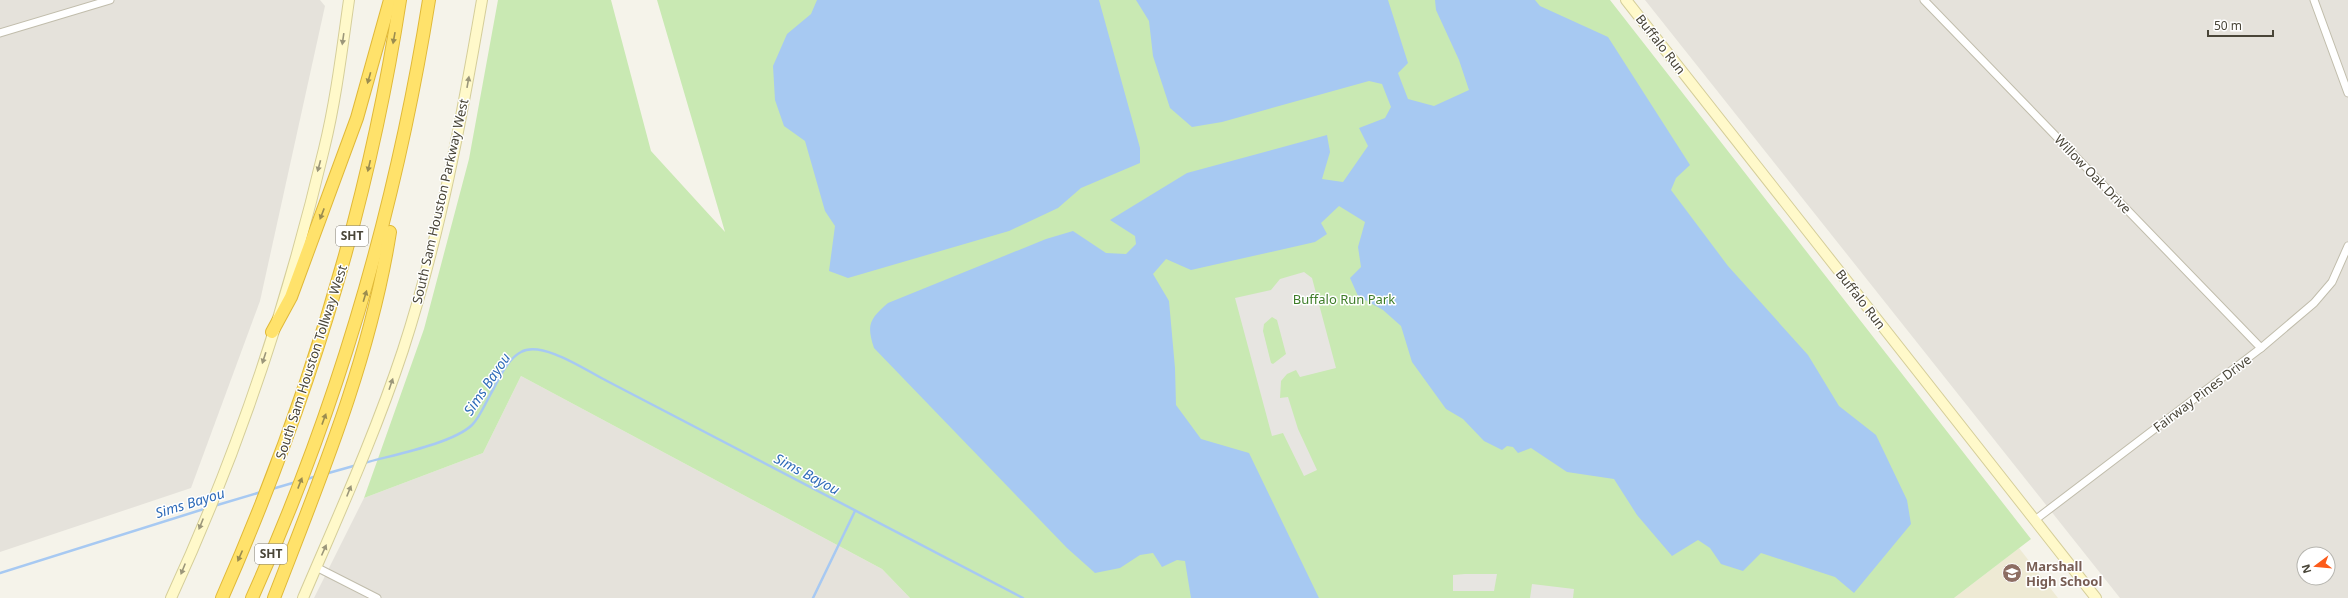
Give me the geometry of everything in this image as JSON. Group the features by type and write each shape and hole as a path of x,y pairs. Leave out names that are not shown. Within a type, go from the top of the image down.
{"highway":[{"path":"272,332 291,297 357,118 390,0"},
{"name":"South Sam Houston Tollway West","path":"222,598 256,520 277,466 321,340 357,215 376,137 400,0"},
{"name":"SHT","path":"252,598 290,511 311,456 365,295 395,177 411,102 429,0"},
{"path":"274,598 338,431 366,337 379,283 411,102"}],"main road":[{"path":"170,598 227,462 272,332 302,233 324,148 349,0"},
{"name":"South Sam Houston Parkway West","path":"303,598 378,421 403,349 429,260 467,88 482,0"},
{"name":"Buffalo Run","path":"1626,0 2096,598"}],"street":[{"path":"0,33 110,0"},
{"name":"Willow Oak Drive","path":"1924,0 2261,348"},
{"path":"2314,0 2348,93"},
{"name":"Fairway Pines Drive","path":"2035,520 2261,348 2314,303 2332,282 2348,246"},
{"path":"316,567 376,598"}],"shaded area":[{"path":"0,0 320,0 325,6 260,301 191,488 0,552"},
{"path":"1645,0 2348,0 2348,598 2120,598"},
{"path":"1304,272 1312,278 1336,368 1300,377 1296,370 1287,374 1281,381 1280,398 1288,397 1298,429 1317,470 1304,476 1283,433 1272,436 1235,298 1271,290 1280,279","holes":["1272,317 1277,320 1286,354 1273,364 1271,363 1263,331 1264,324"]},
{"path":"521,376 882,569 910,598 314,598 364,498 483,453"},
{"name":"Marshall High School","path":"2019,548 2058,598 1954,598"},
{"path":"1497,574 1494,591 1453,591 1453,575"},
{"path":"1532,584 1574,589 1573,598 1530,598"}],"green space":[{"name":"Buffalo Run Park","path":"498,0 611,0 651,151 725,232 657,0 1610,0 2031,539 1954,598 910,598 882,569 521,376 483,453 364,498 424,329 469,159"}],"water":[{"path":"817,0 1099,0 1140,148 1140,163 1081,188 1058,208 1009,231 848,278 829,271 835,226 825,211 805,141 784,126 775,100 773,66 787,34 811,14"},
{"path":"1136,0 1388,0 1408,63 1398,73 1408,99 1434,106 1469,90 1459,60 1436,10 1435,0 1535,0 1540,6 1608,37 1690,165 1676,178 1671,190 1728,266 1808,355 1839,406 1876,435 1907,500 1911,524 1854,593 1835,577 1761,553 1743,571 1721,564 1710,548 1698,540 1672,556 1637,515 1614,479 1567,472 1531,448 1518,453 1513,447 1507,446 1502,450 1484,441 1463,419 1446,409 1412,362 1401,326 1383,310 1358,296 1350,278 1361,267 1358,247 1365,222 1339,206 1321,223 1327,234 1315,242 1191,270 1166,259 1153,274 1169,301 1175,368 1176,405 1201,439 1249,453 1319,598 1191,598 1185,561 1177,560 1162,567 1153,553 1140,555 1120,568 1095,573 1067,548 874,348 870,333 871,322 877,313 888,303 1046,239 1073,231 1106,253 1126,254 1136,244 1135,236 1110,220 1187,173 1327,135 1330,152 1322,179 1343,182 1368,146 1359,128 1385,118 1391,107 1382,84 1369,81 1222,122 1192,127 1170,108 1153,56 1149,21"}],"waterway":[{"name":"Sims Bayou","path":"364,463 421,448 451,438 463,432 472,425 478,417 508,363 521,352 530,349 540,350 552,353 577,364 1023,598"},
{"name":"Sims Bayou","path":"325,474 357,465"},
{"name":"Sims Bayou","path":"304,480 317,476"},
{"name":"Sims Bayou","path":"272,489 296,482"},
{"name":"Sims Bayou","path":"214,506 261,492"},
{"name":"Sims Bayou","path":"0,573 207,508"},
{"path":"813,598 855,511"}],"place":[{"name":"Marshall High School","path":"2012,573"}]}
